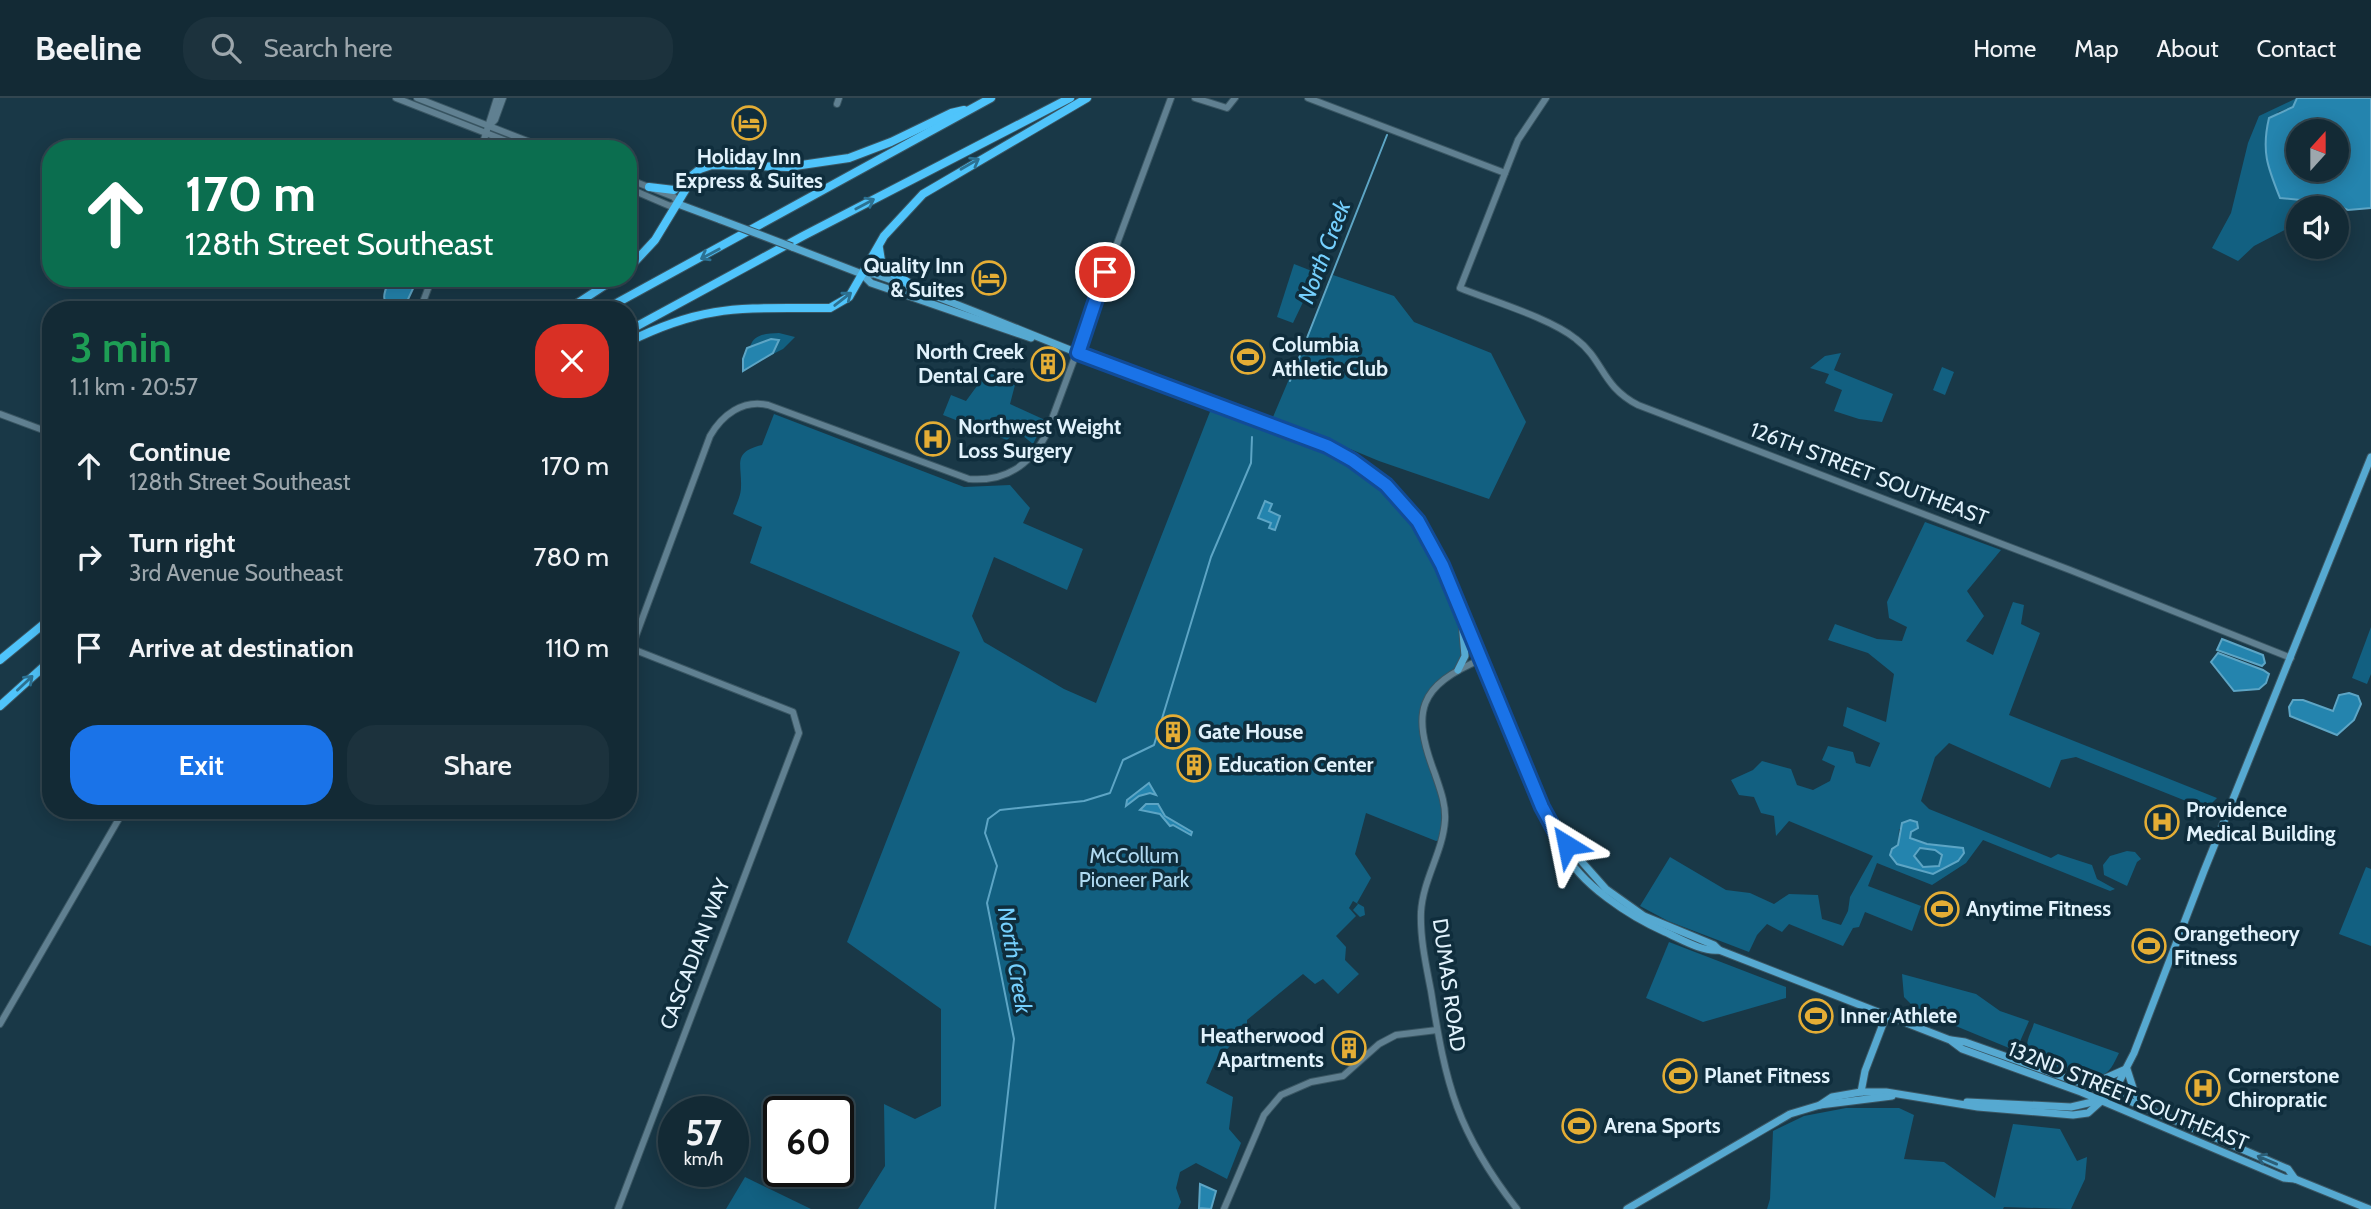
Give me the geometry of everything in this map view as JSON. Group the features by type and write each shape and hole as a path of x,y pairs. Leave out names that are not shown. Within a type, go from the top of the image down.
{"highway":[{"path":"620,301 991,98"},
{"path":"637,326 803,236 1070,98"},
{"path":"637,338 678,320 714,310 762,306 830,308 849,297 880,242 906,209 933,186 1087,98"},
{"path":"649,187 674,190 695,173 712,165 772,167 841,160 891,142 951,113 970,109"},
{"path":"637,260 650,247 695,173"},
{"path":"880,242 877,256 882,267 919,289"},
{"path":"581,301 602,287"},
{"path":"0,660 42,625"},
{"path":"0,706 42,668"}],"main road":[{"path":"678,204 862,274 874,274 919,289 1078,353"},
{"path":"862,274 871,283 1078,353 1327,446 1352,460 1386,485 1418,521 1442,565 1460,608 1466,651 1458,670"},
{"path":"954,309 992,317"},
{"path":"1627,1209 1767,1125 1790,1114 1821,1105 1892,1096 2073,1115 2088,1114 2109,1093 2127,1069 2371,457"},
{"name":"132ND STREET SOUTHEAST","path":"1460,608 1542,807 1567,856 1588,881 1622,909 1679,938 1712,951 1719,950 1950,1040 1965,1042 2109,1093 2288,1169 2295,1179"},
{"path":"1842,1102 1861,1091 1865,1071 1886,1016"},
{"name":"132ND STREET SOUTHEAST","path":"1950,1040 1962,1049 2101,1100 2284,1178 2295,1179 2369,1209"},
{"path":"2069,1078 2092,1082 2127,1069"},
{"path":"2127,1069 2135,1094 2146,1108"},
{"path":"1821,1105 1832,1097 1861,1091 1886,1092 1892,1096"}],"street":[{"path":"396,98 520,140"},
{"path":"417,98 509,140"},
{"path":"488,130 489,118 497,98"},
{"path":"484,140 503,98"},
{"path":"637,629 710,436 721,418 750,404 768,405 969,479 998,478 1012,473 1033,455 1046,435 1078,353 1101,282 1171,98"},
{"path":"1195,98 1227,108 1235,98"},
{"path":"1308,98 1505,173 1527,123 1546,98"},
{"name":"126TH STREET SOUTHEAST","path":"1505,173 1460,288 1574,337 1593,357 1613,389 1638,405 2070,570 2291,658"},
{"path":"637,182 674,197 678,204 670,206 637,192"},
{"path":"0,414 42,430"},
{"name":"CASCADIAN WAY","path":"618,1209 799,733 793,712 637,651"},
{"name":"DUMAS ROAD","path":"1482,659 1458,670 1429,692 1420,720 1424,746 1440,788 1446,818 1423,895 1421,914 1443,1069 1459,1118 1479,1158 1517,1209"},
{"path":"0,1024 119,819"},
{"path":"1224,1209 1264,1115 1281,1095 1311,1082 1343,1076 1379,1044 1396,1035 1437,1030"}],"green space":[{"path":"2297,98 2294,107 2278,112 2267,148 2270,173 2280,198 2286,199 2286,229 2254,246 2238,261 2212,248 2231,213 2248,143 2259,116"},
{"path":"1294,264 1317,273 1293,323 1277,317"},
{"path":"1333,275 1394,296 1414,322 1491,353 1526,422 1489,499 1379,461 1273,417"},
{"path":"779,333 795,337 783,349 761,360 773,353 779,340 750,347 752,342 762,335"},
{"path":"1841,353 1834,370 1893,394 1882,422 1859,419 1834,411 1842,390 1825,383 1829,374 1810,368 1825,356"},
{"path":"1942,367 1954,372 1945,395 1933,390"},
{"path":"994,373 1016,381 1010,404 1045,420 1033,444 1017,431 1007,440 943,415 951,395 966,401 985,375"},
{"name":"McCollum Pioneer Park","path":"1213,404 1335,450 1401,501 1431,544 1468,628 1464,655 1455,671 1437,684 1420,720 1444,803 1441,840 1436,841 1366,813 1355,854 1371,878 1357,903 1364,907 1365,915 1360,917 1353,910 1358,904 1353,901 1349,908 1356,916 1336,936 1346,947 1345,960 1359,974 1338,994 1323,979 1315,984 1303,974 1247,1020 1247,1028 1215,1062 1206,1083 1233,1097 1229,1129 1241,1143 1227,1179 1196,1163 1180,1172 1176,1188 1181,1202 1178,1209 858,1209 885,1166 884,1104 915,1119 941,1106 941,1009 847,942 960,652 750,563 762,527 733,514 741,490 742,455 762,445 774,414 964,487 1010,485 1030,508 1023,523 1083,549 1067,590 994,557 972,616 984,642 1064,689 1096,703"},
{"path":"1925,522 2001,550 1967,591 1984,616 1966,641 1993,655 2013,602 2024,605 2021,624 2040,633 2009,715 2217,798 2206,809 2076,757 2061,760 2050,788 1949,743 1935,757 1921,801 1929,809 2051,858 2058,854 2092,865 2097,879 2115,889 2110,891 1983,840 1966,863 1932,885 1877,863 1868,886 1921,906 1912,931 1865,912 1859,927 1853,928 1843,946 1789,924 1782,932 1767,924 1757,935 1749,952 1668,921 1640,906 1670,857 1726,890 1750,893 1774,904 1789,894 1818,895 1822,919 1841,925 1848,911 1850,897 1873,856 1789,821 1776,836 1774,816 1761,813 1754,797 1739,795 1731,780 1753,770 1762,761 1791,769 1797,785 1813,790 1830,781 1835,766 1822,760 1828,746 1853,752 1856,763 1870,767 1880,743 1843,726 1847,707 1886,722 1894,674 1868,653 1828,640 1835,624 1877,639 1902,641 1907,627 1889,618 1887,602","holes":["1899,829 1911,832 1910,838 1927,844 1963,848 1964,853 1933,874 1920,871 1905,862 1892,849 1898,846"]},
{"path":"2371,627 2371,674 2367,684 2352,678"},
{"path":"1920,848 1935,850 1942,855 1939,866 1923,868 1914,856"},
{"path":"2127,851 2135,852 2141,859 2137,862 2127,886 2104,875 2103,865 2110,856"},
{"path":"2366,867 2371,869 2371,946 2339,934"},
{"path":"1669,942 1786,987 1786,998 1703,1022 1646,998"},
{"path":"1902,974 1976,994 2000,1011 2029,1021 2018,1046 2009,1048 1917,1010 1904,997"},
{"path":"2034,1023 2119,1053 2111,1068 2102,1076 2092,1077 2072,1072 2039,1058 2028,1049 2028,1039"},
{"path":"1846,1108 1899,1108 1914,1115 1904,1159 1944,1162 1995,1198 2013,1124 2060,1129 2077,1161 2087,1157 2085,1179 2071,1209 1767,1209 1770,1199 1773,1131 1804,1116"},
{"path":"749,1179 811,1209 726,1209 739,1187 749,1187"}],"shaded area":[{"path":"2297,98 2371,98 2371,208 2349,210 2349,196 2280,198 2267,160 2269,118 2293,107"},
{"path":"386,287 414,287 407,301 385,301"},
{"path":"771,339 779,340 773,353 743,371 747,348"},
{"path":"1265,501 1272,504 1269,511 1280,516 1275,530 1269,528 1271,523 1258,518"},
{"path":"2222,639 2263,655 2265,663 2262,666 2217,650"},
{"path":"2218,653 2263,670 2269,674 2266,683 2259,689 2234,691 2211,662"},
{"path":"2349,693 2358,696 2361,704 2354,720 2337,735 2290,716 2289,707 2293,700 2303,700 2333,711 2339,695"},
{"path":"1149,783 1156,795 1150,793 1139,796 1126,806 1127,800"},
{"path":"1146,804 1158,804 1165,816 1192,832 1191,835 1173,825 1170,826 1160,814 1140,810"},
{"path":"1910,820 1917,822 1918,828 1911,832 1910,838 1927,844 1963,848 1964,853 1958,861 1933,874 1897,864 1890,855 1892,849 1898,845 1902,823","holes":["1920,848 1935,850 1942,855 1939,866 1923,867 1914,856"]},
{"path":"1200,1184 1216,1191 1211,1209 1199,1208"}],"waterway":[{"name":"North Creek","path":"1290,381 1387,135"},
{"name":"North Creek","path":"995,1209 1014,1039 987,903 997,866 985,833 988,819 1000,810 1084,801 1110,793 1123,760 1154,745 1211,557 1251,463 1252,437"}],"place":[{"name":"Holiday Inn Express & Suites","path":"749,123"},
{"name":"Quality Inn & Suites","path":"989,278"},
{"name":"Columbia Athletic Club","path":"1248,357"},
{"name":"North Creek Dental Care","path":"1048,364"},
{"name":"Northwest Weight Loss Surgery","path":"933,439"},
{"name":"Gate House","path":"1173,732"},
{"name":"Education Center","path":"1194,765"},
{"name":"Providence Medical Building","path":"2162,822"},
{"name":"Anytime Fitness","path":"1942,909"},
{"name":"Orangetheory Fitness","path":"2149,946"},
{"name":"Inner Athlete","path":"1816,1016"},
{"name":"Heatherwood Apartments","path":"1349,1048"},
{"name":"Planet Fitness","path":"1680,1076"},
{"name":"Cornerstone Chiropratic","path":"2203,1088"},
{"name":"Arena Sports","path":"1579,1126"}],"route":[{"path":"1105,272 1078,353 1327,446 1352,460 1386,485 1418,521 1442,565 1542,807 1561,842 1567,845"}]}
